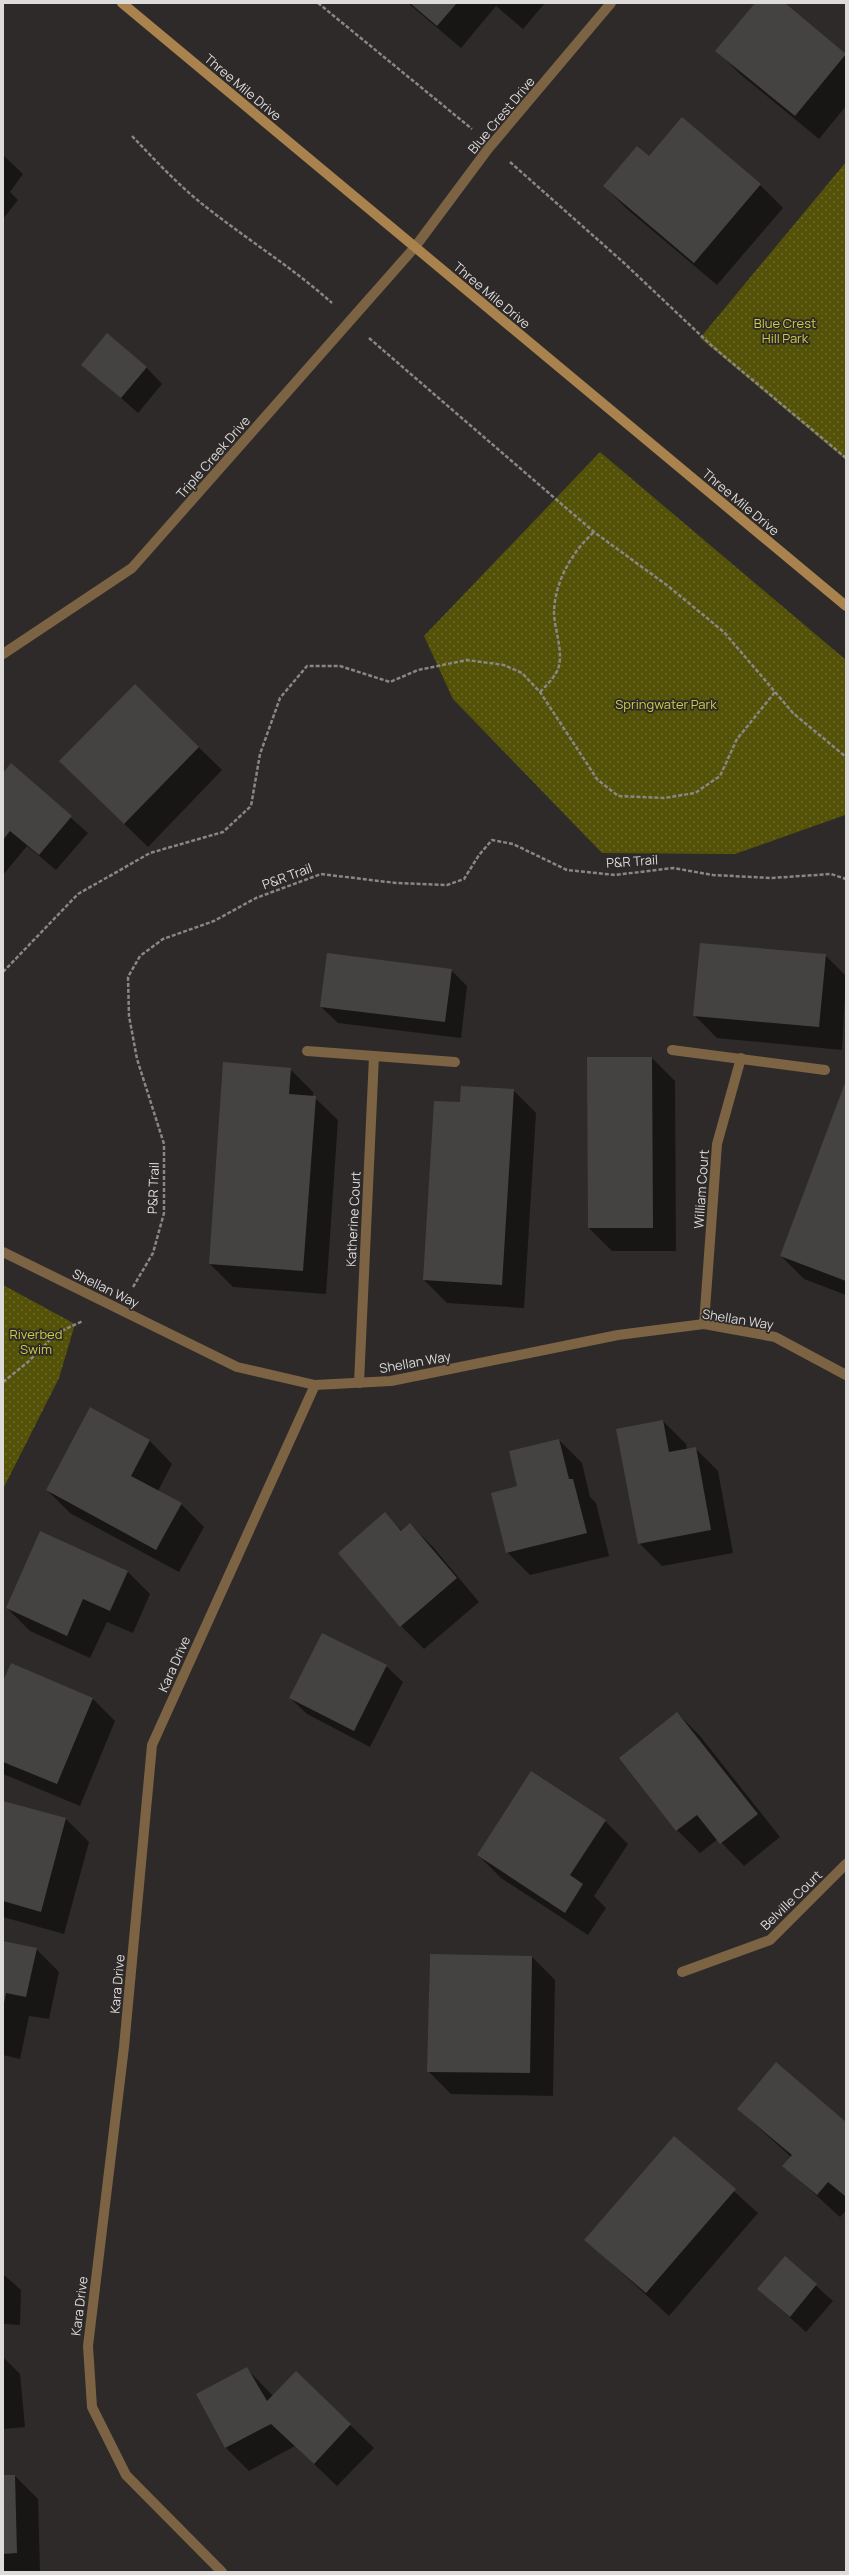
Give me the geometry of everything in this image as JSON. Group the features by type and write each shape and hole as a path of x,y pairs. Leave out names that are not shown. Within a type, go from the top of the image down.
{"main road":[{"name":"Three Mile Drive","path":"122,3 846,606"}],"street":[{"name":"Blue Crest Drive","path":"415,247 491,146 611,3"},
{"name":"Triple Creek Drive","path":"3,654 132,568 415,247"},
{"path":"672,1050 825,1070"},
{"path":"308,1051 455,1062"},
{"name":"Katherine Court","path":"359,1383 374,1056"},
{"name":"William Court","path":"704,1324 717,1144 741,1058"},
{"name":"Shellan Way","path":"3,1252 237,1367 315,1385 391,1382 618,1334 704,1324 775,1337 846,1375"},
{"name":"Kara Drive","path":"222,2572 126,2475 92,2407 88,2346 124,2046 152,1745 315,1385"},
{"name":"Belville Court","path":"682,1972 770,1940 846,1864"}],"path":[{"path":"318,3 491,146 617,257 712,346 846,458"},
{"path":"132,136 166,172 206,206 311,285 594,532 668,586 724,632 793,713 846,758"},
{"path":"540,692 557,672 560,645 554,612 562,577 578,547 594,532"},
{"path":"3,972 78,894 150,853 223,832 251,806 260,754 280,698 307,666 340,666 390,682 418,670 468,660 504,665 522,673 540,692 597,779 618,796 664,798 695,793 720,776 737,739 776,692"},
{"name":"P&R Trail","path":"118,1309 153,1253 164,1213 164,1144 137,1059 129,1016 128,995 128,977 140,956 163,939 214,921 256,898 321,874 396,883 447,885 464,879 479,854 492,840 513,844 567,870 615,875 673,868 713,876 771,878 831,874 846,879"},
{"path":"3,1382 28,1362 57,1333 75,1324 118,1309"}],"green space":[{"name":"Blue Crest Hill Park","path":"846,162 846,460 700,338"},
{"name":"Springwater Park","path":"600,452 846,660 845,815 735,854 602,853 453,699 424,636"},
{"name":"Riverbed Swim","path":"3,1285 75,1324 59,1378 3,1489"}],"building":[{"path":"410,3 457,3 437,26"},
{"path":"755,3 785,3 846,54 795,116 715,51"},
{"path":"682,117 761,184 694,263 603,186 637,146 649,156"},
{"path":"107,333 147,367 121,398 81,365"},
{"path":"135,684 199,747 124,824 59,761"},
{"path":"11,763 72,816 39,855 10,831 3,840 3,773"},
{"path":"700,943 826,954 819,1027 693,1016"},
{"path":"327,953 452,969 445,1022 320,1007"},
{"path":"587,1057 652,1057 653,1228 588,1228"},
{"path":"223,1062 291,1068 289,1094 316,1096 303,1271 209,1264"},
{"path":"846,1083 846,1281 780,1256"},
{"path":"461,1086 514,1089 502,1285 423,1280 434,1101 460,1102"},
{"path":"90,1407 150,1440 131,1476 182,1503 156,1550 46,1490"},
{"path":"663,1420 669,1452 696,1447 711,1530 638,1544 616,1429"},
{"path":"559,1439 569,1479 573,1479 587,1533 506,1553 491,1493 517,1486 509,1451"},
{"path":"385,1512 401,1531 410,1523 457,1578 400,1627 338,1553"},
{"path":"40,1531 128,1571 110,1611 83,1599 67,1636 6,1608"},
{"path":"322,1633 387,1665 354,1731 289,1698"},
{"path":"11,1663 93,1698 57,1784 3,1762 3,1681"},
{"path":"677,1712 758,1814 720,1844 697,1815 676,1831 619,1758"},
{"path":"531,1771 606,1820 570,1875 583,1884 565,1913 477,1855"},
{"path":"3,1801 66,1818 41,1912 3,1901"},
{"path":"3,1941 37,1948 26,1997 6,1993 4,2003"},
{"path":"430,1954 532,1956 530,2073 427,2072"},
{"path":"776,2062 846,2122 845,2196 828,2182 817,2195 782,2166 792,2155 737,2109"},
{"path":"674,2136 736,2189 646,2293 584,2240"},
{"path":"785,2256 817,2284 790,2317 757,2289"},
{"path":"247,2367 267,2401 296,2371 351,2424 314,2464 271,2424 225,2448 196,2394"},
{"path":"3,2475 15,2475 17,2553 3,2554"}]}
